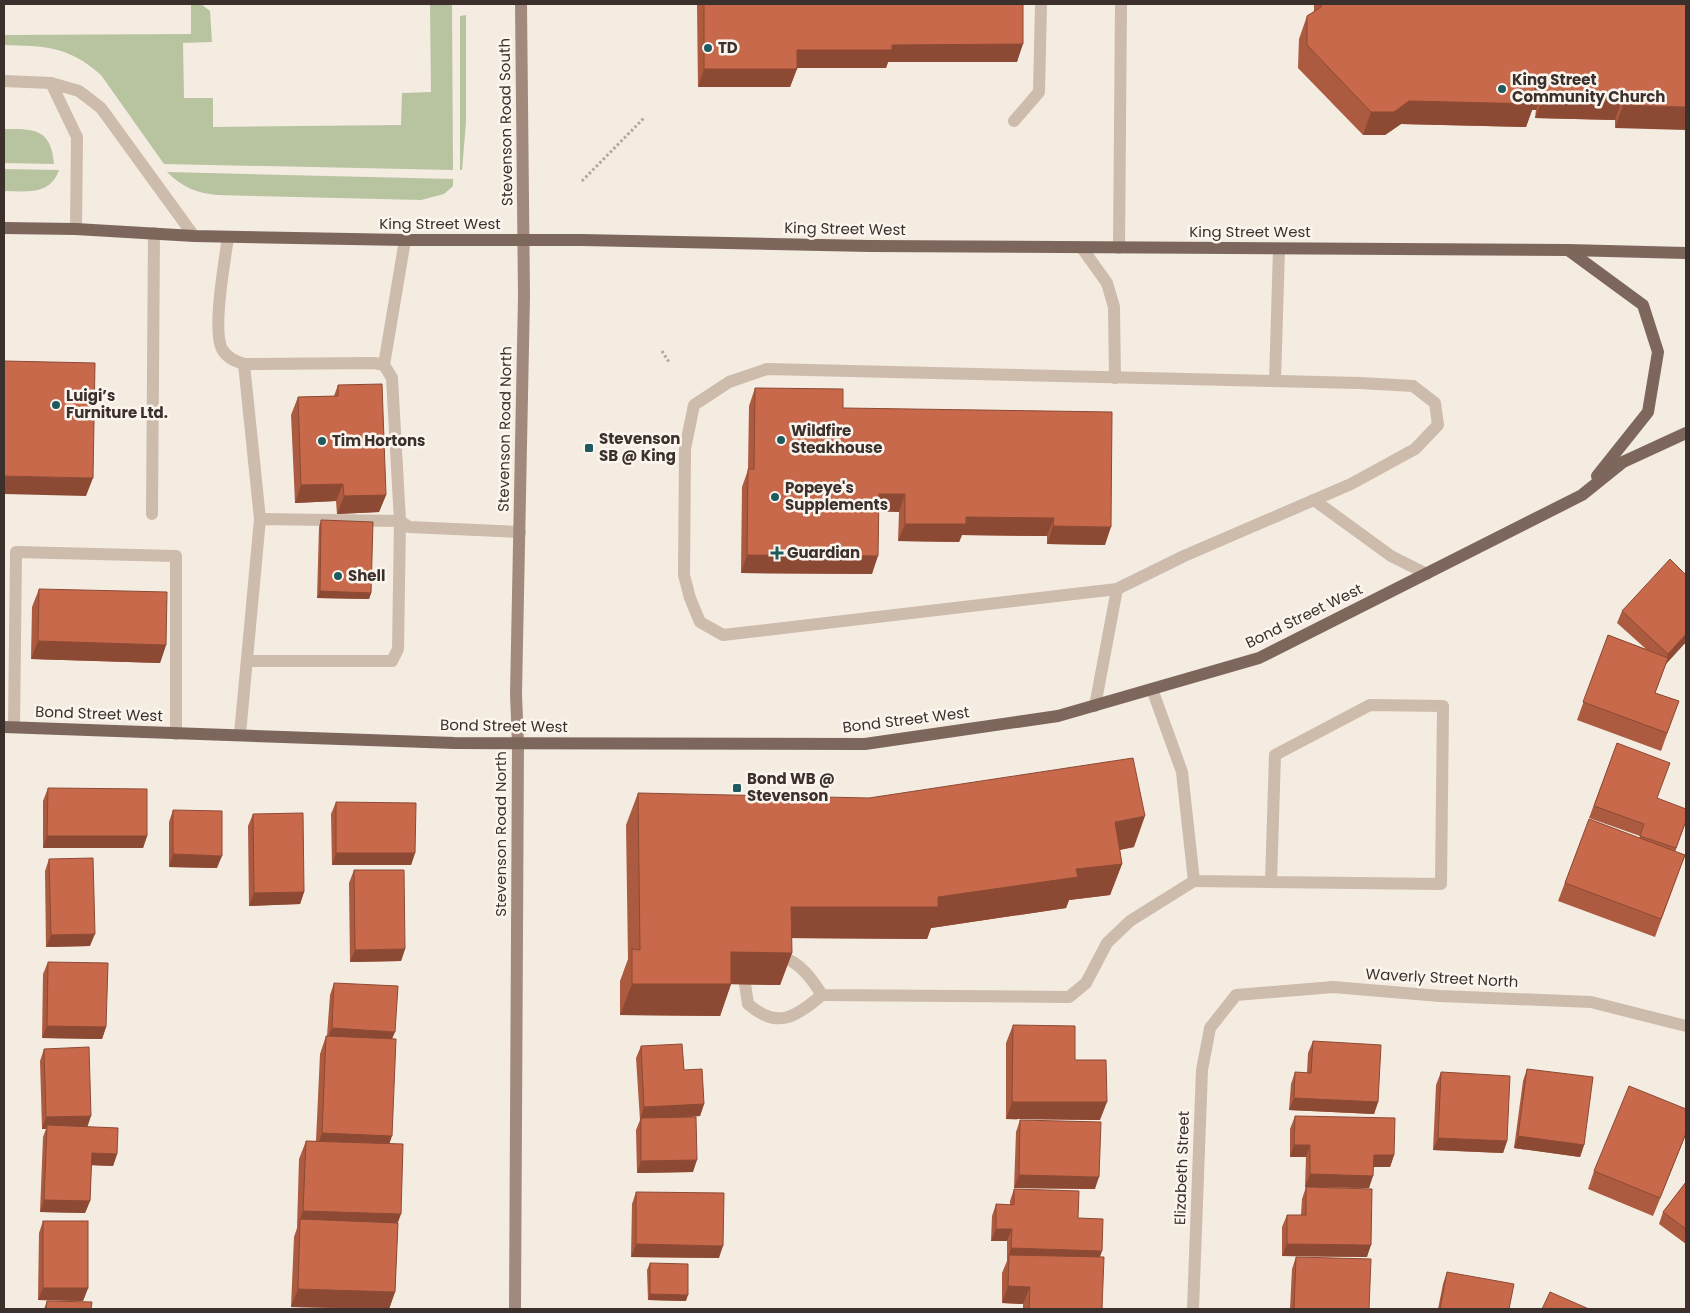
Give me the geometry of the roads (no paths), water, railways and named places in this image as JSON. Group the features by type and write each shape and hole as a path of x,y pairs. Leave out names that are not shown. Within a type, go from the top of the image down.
{"main road":[{"name":"Stevenson Road South","path":"521,4 523,240"},
{"name":"King Street West","path":"4,228 76,229 194,236 406,240 1082,248 1568,250 1686,253"},
{"name":"Stevenson Road North","path":"515,1309 518,744 516,694 520,532 523,240"},
{"path":"1568,250 1643,305 1658,352 1648,412 1582,495"},
{"name":"Bond Street West","path":"9,727 518,744 865,744 1058,716 1259,658 1582,495 1623,462 1686,433"}],"street":[{"path":"1014,121 1039,92 1042,4"},
{"path":"1119,248 1121,4"},
{"path":"4,81 51,83 79,90 101,108 194,236"},
{"path":"51,83 77,137 76,229"},
{"path":"152,514 154,233"},
{"path":"228,237 218,311 222,349 231,359 244,364 374,362 384,365"},
{"path":"247,661 392,661 398,649 400,521 392,378 384,365 406,240"},
{"path":"1082,248 1106,283 1114,307 1115,378"},
{"path":"1275,381 1279,249"},
{"path":"240,734 260,519 244,364"},
{"path":"767,369 1275,381 1413,386 1435,403 1438,425 1415,449 1351,484 1184,556 1117,588 724,635 700,622 690,598 684,575 685,449 694,404 729,382 767,369"},
{"path":"1314,500 1391,556 1427,574"},
{"path":"260,519 400,521 410,527 520,532"},
{"path":"9,727 16,552 176,556 176,734"},
{"path":"1094,706 1117,588"},
{"path":"1152,689 1182,772 1194,881"},
{"path":"746,984 748,1004 762,1015 782,1020 803,1011 822,995 1069,997 1086,984 1107,943 1130,921 1194,881 1271,882 1441,884 1443,706 1370,705 1275,755 1271,882"},
{"path":"780,956 788,958 811,976 822,995"},
{"name":"Waverly Street North","path":"1210,1028 1236,995 1333,987 1440,996 1591,1002 1686,1026"},
{"name":"Elizabeth Street","path":"1193,1309 1202,1070 1210,1028"}],"place":[{"name":"TD","path":"708,48"},
{"name":"King Street Community Church","path":"1502,89"},
{"name":"Luigi’s Furniture Ltd.","path":"56,405"},
{"name":"Wildfire Steakhouse","path":"781,440"},
{"name":"Tim Hortons","path":"322,441"},
{"name":"Stevenson SB @ King","path":"589,448"},
{"name":"Popeye's Supplements","path":"775,497"},
{"name":"Guardian","path":"777,553"},
{"name":"Shell","path":"338,576"},
{"name":"Bond WB @ Stevenson","path":"737,788"}]}
